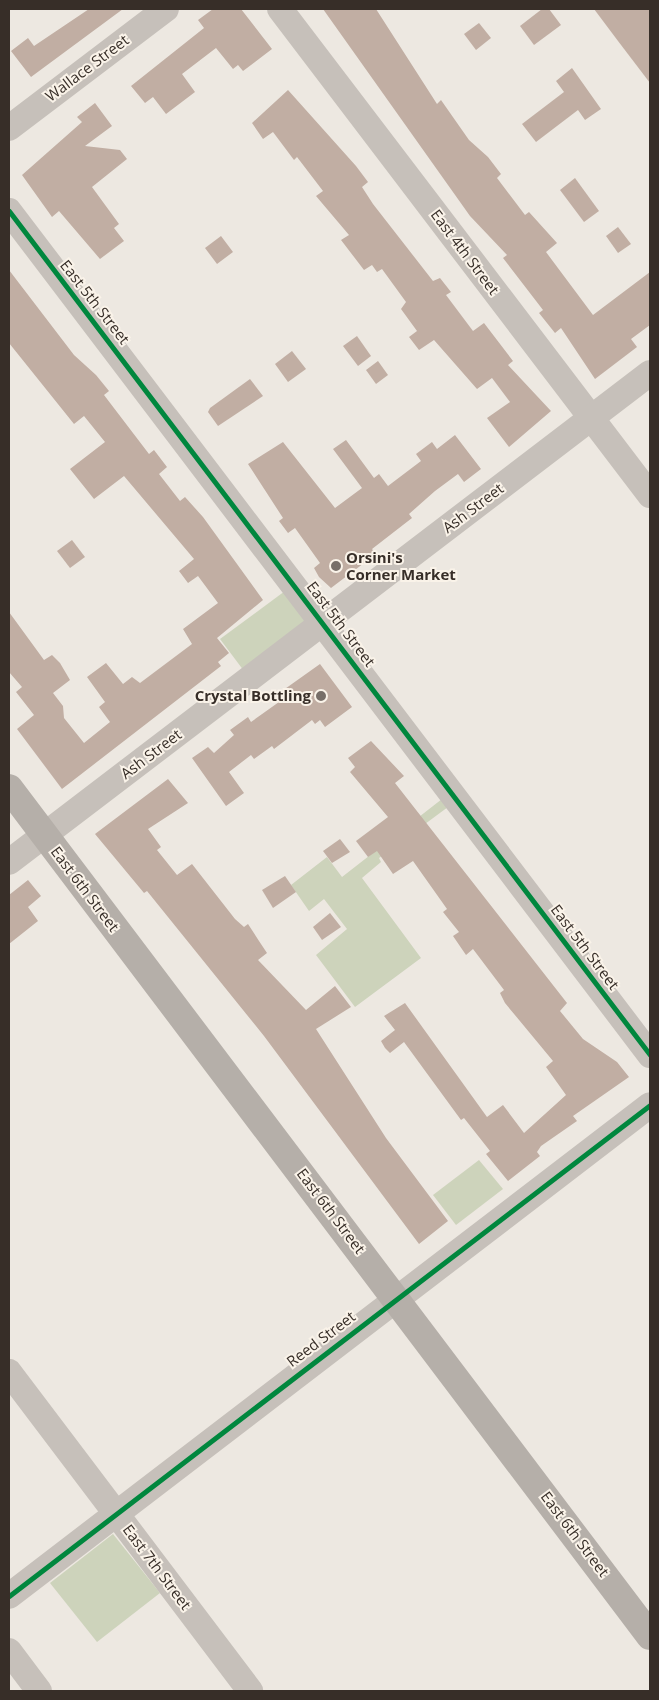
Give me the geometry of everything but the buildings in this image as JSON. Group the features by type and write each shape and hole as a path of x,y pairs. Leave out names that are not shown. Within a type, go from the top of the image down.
{"main road":[{"name":"East 6th Street","path":"9,788 397,1297 650,1636"}],"street":[{"name":"Wallace Street","path":"9,128 166,9"},
{"name":"East 4th Street","path":"280,9 650,494"},
{"name":"East 5th Street","path":"9,211 324,621 650,1055"},
{"name":"Ash Street","path":"9,862 650,373"},
{"name":"Reed Street","path":"9,1596 116,1512 650,1105"},
{"name":"East 7th Street","path":"9,1372 250,1691"},
{"path":"9,1651 39,1691"}],"green space":[{"path":"285,591 306,623 244,671 220,639"},
{"path":"442,799 448,807 379,858 381,862 362,878 421,958 355,1007 316,955 347,929 324,899 309,911 291,885 327,857 342,877"},
{"path":"479,1160 503,1189 456,1225 433,1195"},
{"path":"113,1534 160,1593 97,1642 50,1583"}],"cycle path":[{"path":"9,211 650,1055"},
{"path":"9,1596 650,1105"}],"place":[{"name":"Orsini's Corner Market","path":"336,566"},
{"name":"Crystal Bottling","path":"321,696"}]}
